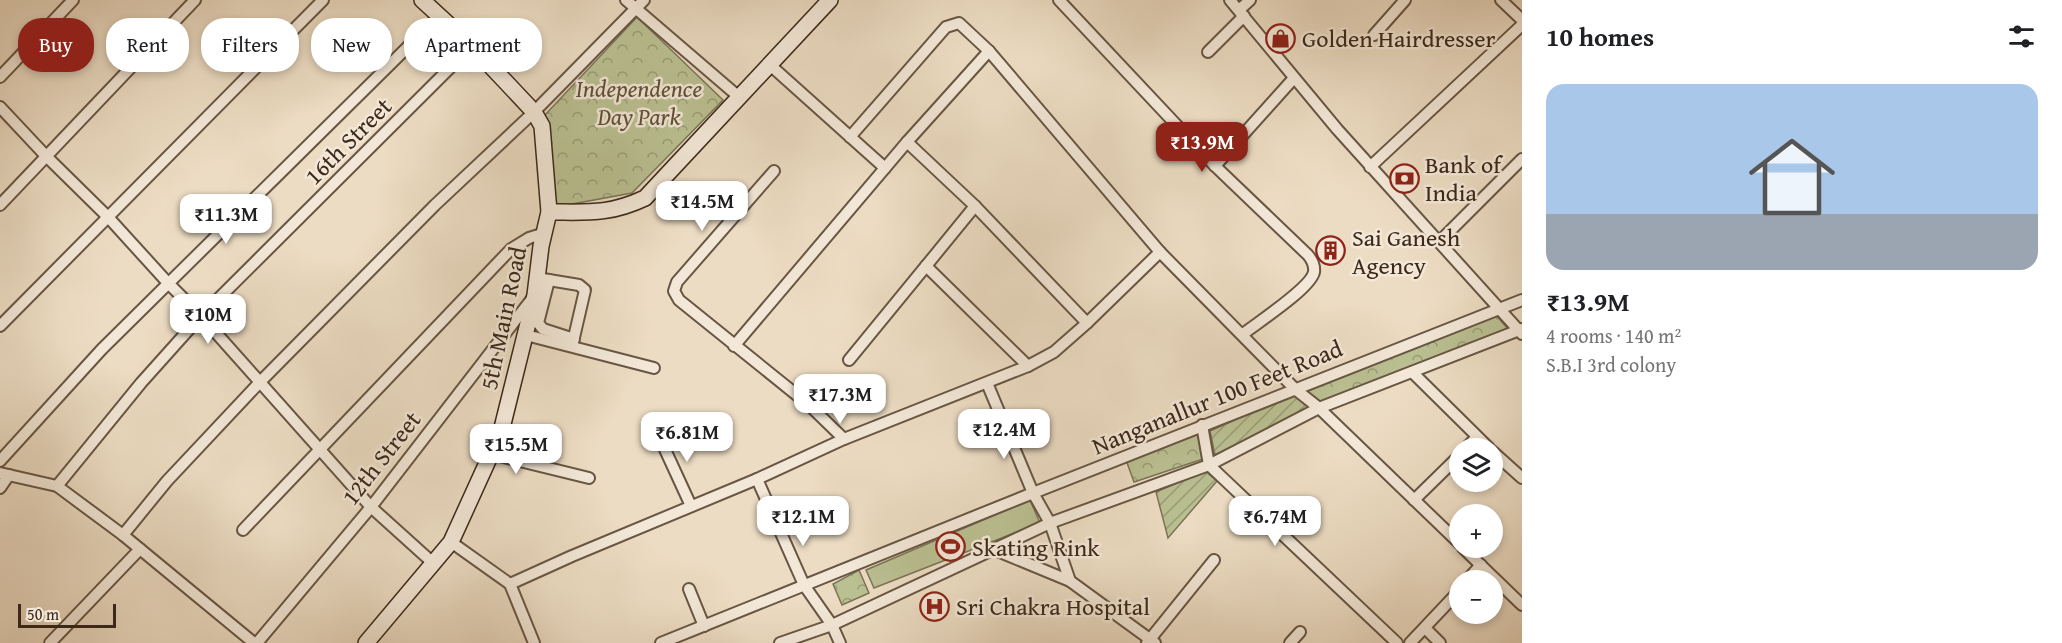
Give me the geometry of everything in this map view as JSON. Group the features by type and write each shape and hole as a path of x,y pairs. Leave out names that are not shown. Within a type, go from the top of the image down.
{"street":[{"path":"0,77 73,0"},
{"path":"0,205 195,0"},
{"path":"0,326 323,0"},
{"path":"0,461 102,349 439,16 422,0"},
{"path":"626,0 739,97"},
{"path":"123,535 167,481 260,382 435,205 534,112 644,0"},
{"path":"549,212 608,212 645,198 830,0"},
{"path":"1059,0 1215,166 1308,255 1314,264 1314,272 1305,286 1243,334"},
{"path":"780,643 832,625 1050,523 1209,465 1319,408 1521,331 1370,167 1230,0"},
{"path":"1208,52 1242,13 1250,0"},
{"path":"1374,35 1405,0"},
{"path":"1501,0 1522,20"},
{"path":"850,137 946,27 959,23 989,51 1160,252 1295,388 1319,408 1449,534"},
{"path":"1370,167 1522,25"},
{"path":"734,346 907,142 989,51"},
{"path":"769,64 885,168"},
{"name":"16th Street","path":"57,486 141,383 201,316 446,72"},
{"path":"496,72 534,112"},
{"path":"1215,166 1294,78"},
{"path":"0,107 201,316 371,507 433,563"},
{"name":"5th Main Road","path":"366,643 451,542 501,432 535,296 543,279 541,246 549,212 542,126 534,112"},
{"path":"907,142 975,206 1087,323"},
{"path":"1439,242 1522,159"},
{"path":"774,171 674,287 679,300 808,404 844,439"},
{"path":"849,360 975,206"},
{"path":"243,530 511,249 529,238 545,233"},
{"path":"510,584 757,479 844,439 1028,366 1054,352 1160,252"},
{"path":"926,266 1028,366"},
{"path":"543,279 579,285 585,290 573,343 543,328 538,323 543,279"},
{"name":"12th Street","path":"255,643 371,507 535,296"},
{"name":"Nanganallur 100 Feet Road","path":"661,643 1202,425 1522,300"},
{"path":"526,334 573,343 654,368"},
{"path":"1412,372 1477,437"},
{"path":"987,383 1033,493 1050,523 1070,581"},
{"path":"1202,425 1209,465 1397,643"},
{"path":"657,432 691,506"},
{"path":"491,454 589,478"},
{"path":"1503,461 1522,478"},
{"path":"1414,500 1449,466"},
{"path":"0,488 5,474 57,486 123,535 255,643"},
{"path":"757,479 804,585 832,625 840,643"},
{"path":"451,542 510,584 534,643"},
{"path":"50,643 140,549"},
{"path":"995,550 1070,581 1151,642 1214,560"},
{"path":"1474,558 1522,605"},
{"path":"1476,570 1481,565"},
{"path":"689,589 704,626"},
{"path":"1410,643 1449,602"},
{"path":"1425,628 1440,643"},
{"path":"1290,643 1300,632"}],"green space":[{"name":"Independence Day Park","path":"637,17 723,100 632,193 550,208 544,116"},
{"path":"1495,314 1509,330 1319,404 1302,389"},
{"path":"1295,393 1310,408 1215,455 1210,431"},
{"path":"1198,433 1206,458 1134,482 1126,460"},
{"path":"1205,471 1217,481 1168,538 1156,492"},
{"name":"Skating Rink","path":"1030,500 1040,523 874,588 866,570"},
{"path":"859,570 869,593 842,605 833,584"}],"place":[{"name":"Golden Hairdresser","path":"1281,38"},
{"name":"Bank of India","path":"1404,178"},
{"name":"Sai Ganesh Agency","path":"1331,251"},
{"name":"Skating Rink","path":"951,547"},
{"name":"Sri Chakra Hospital","path":"935,606"}]}
